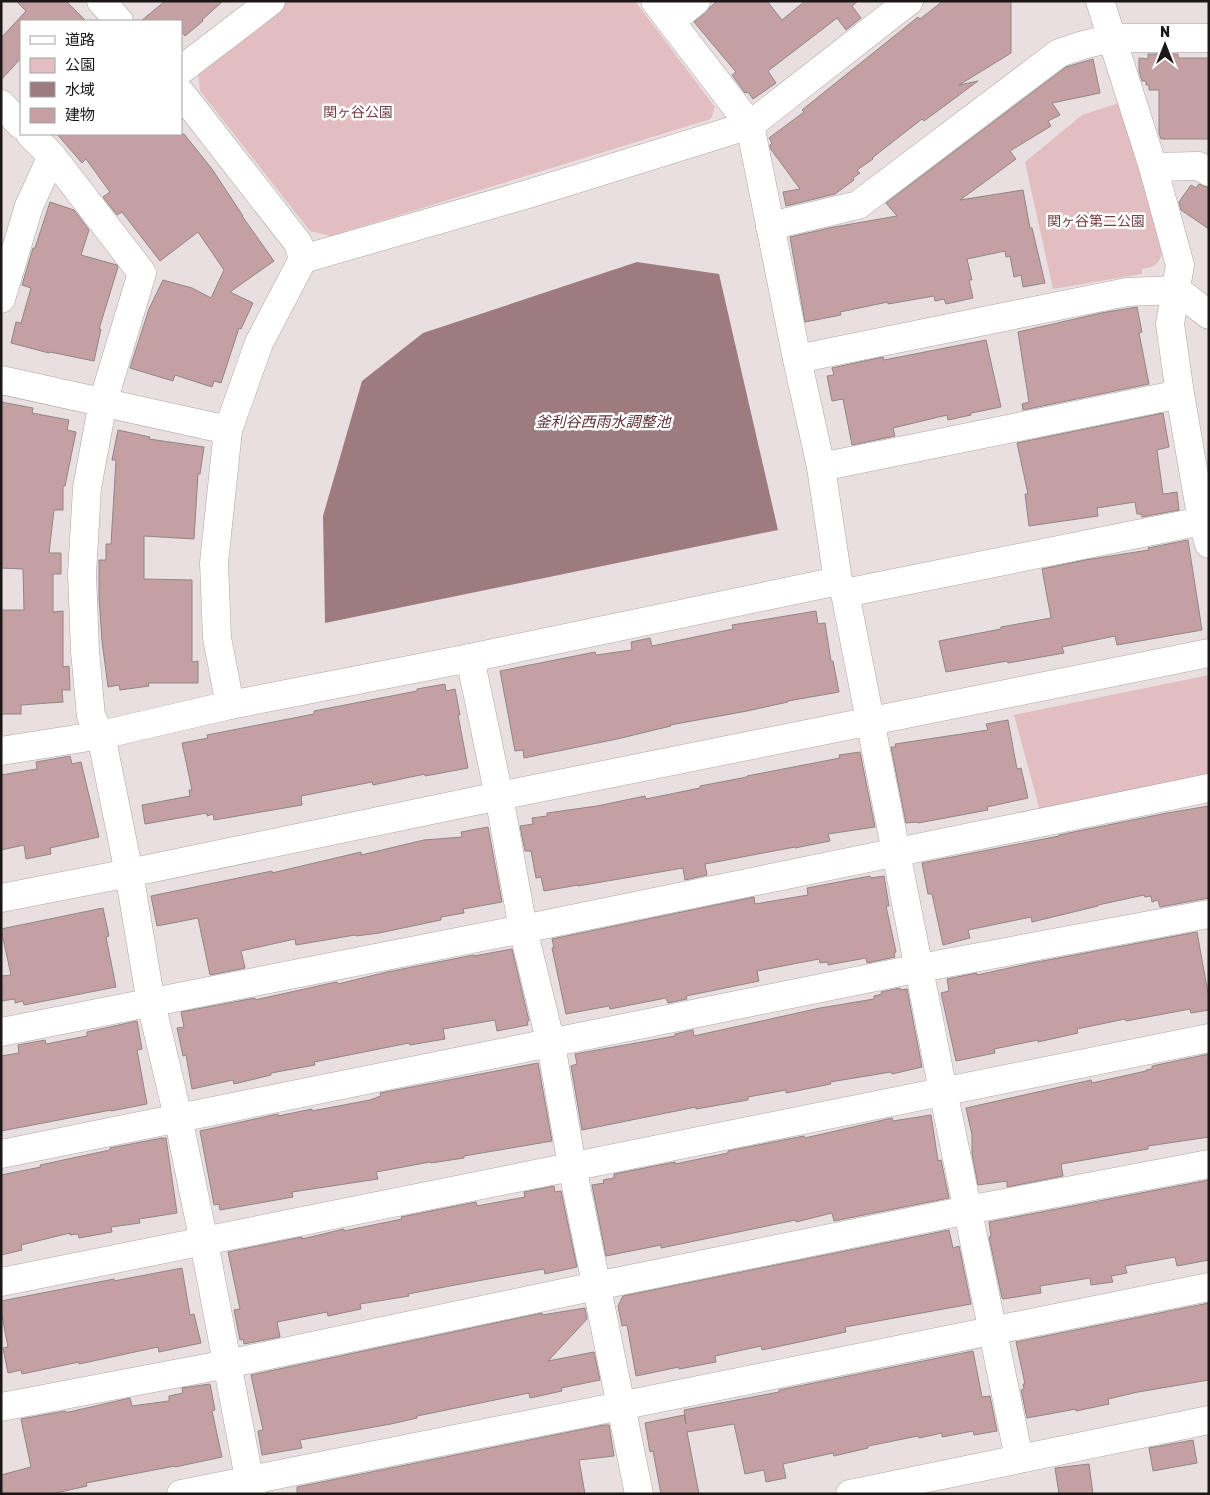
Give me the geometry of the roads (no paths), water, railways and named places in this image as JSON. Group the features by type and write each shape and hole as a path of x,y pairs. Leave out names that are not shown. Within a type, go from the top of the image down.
{"street":[{"path":"101,1 118,20"},
{"path":"182,69 271,1"},
{"path":"696,1 663,11 750,125 821,467 842,587 871,722 1019,1458"},
{"path":"303,259 528,194 750,125 909,1"},
{"path":"1,751 101,735 230,705 842,587 1205,532 1180,394 1170,324 1180,265 1153,167 1100,1"},
{"path":"770,226 858,205 1059,53 1112,38 1209,38"},
{"path":"182,94 298,243 303,259 259,343 228,430 214,563 217,638 230,705"},
{"path":"1,104 20,124"},
{"path":"31,135 52,156 142,273 103,402 86,488 82,574 85,651 91,716 101,735 129,873 151,1003 178,1117 204,1242 251,1487"},
{"path":"1,299 29,206 52,156"},
{"path":"1153,167 1199,166 1209,172"},
{"path":"797,358 1127,292 1176,290 1209,315"},
{"path":"1,380 228,430"},
{"path":"821,467 1180,394"},
{"path":"1,898 1209,653"},
{"path":"470,658 499,796 523,929 551,1044 572,1166 639,1494"},
{"path":"1,1032 523,929 1209,788"},
{"path":"1,1154 920,968 1209,914"},
{"path":"1,1282 1209,1038"},
{"path":"1,1407 227,1364 968,1210 1209,1164"},
{"path":"181,1494 251,1487 620,1406 1209,1287"},
{"path":"850,1494 1209,1420"}],"water":[{"name":"釜利谷西雨水調整池","path":"637,262 719,274 778,530 325,623 323,516 362,381 423,333"}],"park label":[{"name":"関ヶ谷公園","path":"358,112"},
{"name":"関ヶ谷第二公園","path":"1096,221"}]}
